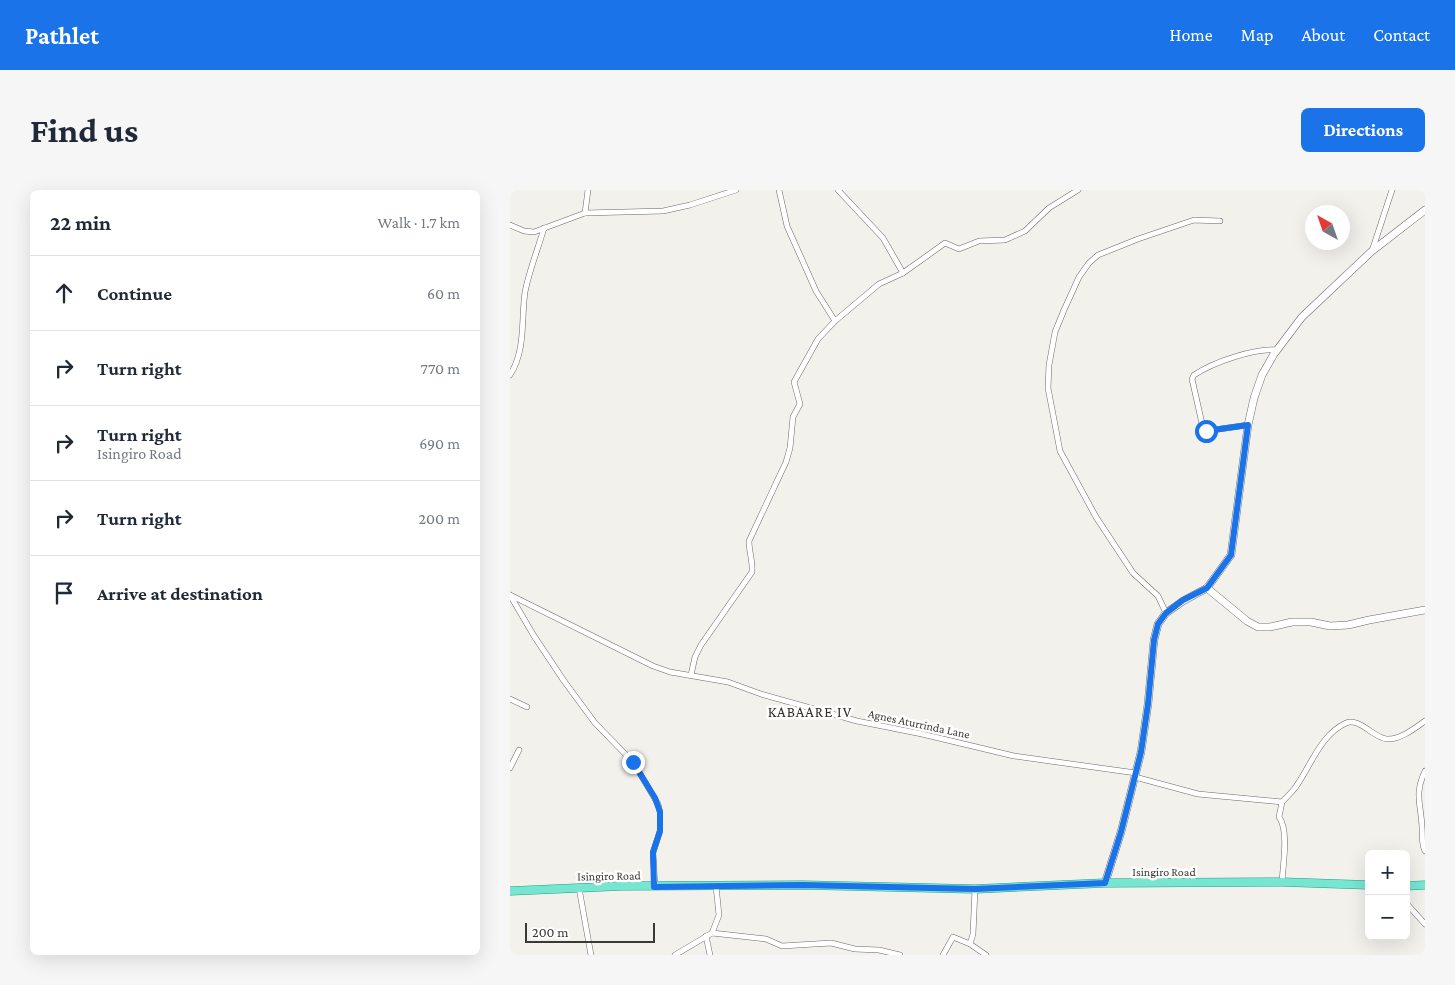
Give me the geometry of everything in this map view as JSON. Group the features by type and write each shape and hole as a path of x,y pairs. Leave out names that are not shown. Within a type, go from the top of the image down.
{"main road":[{"name":"Isingiro Road","path":"510,891 579,888 803,885 975,889 1105,883 1282,882 1365,885"},
{"path":"1410,886 1425,885"}],"street":[{"path":"585,213 588,190"},
{"path":"510,225 524,231 534,232 585,213 663,211 690,205 736,190"},
{"path":"779,190 787,226 816,291 835,321"},
{"path":"838,190 883,238 903,273"},
{"path":"692,675 695,657 701,645 752,572 753,562 749,550 749,542 786,462 790,448 793,417 800,404 794,382 818,339 835,321 879,284 903,273 945,243 959,249 979,241 1006,240 1025,231 1049,208 1078,190"},
{"path":"1372,251 1392,190"},
{"path":"1105,883 1136,775 1144,732 1154,640 1158,624 1166,613 1183,600 1207,588 1231,555 1248,425 1262,374 1302,318 1372,251 1425,210"},
{"path":"1166,613 1158,596 1133,573 1096,517 1060,451 1048,388 1049,365 1054,336 1064,310 1079,277 1089,263 1098,255 1194,220 1220,221"},
{"path":"510,375 516,366 520,350 526,291 544,228"},
{"path":"1248,425 1206,431 1203,428 1192,379 1194,375 1239,355 1256,350 1278,350"},
{"path":"1207,588 1247,621 1258,627 1292,622 1311,622 1330,626 1348,625 1425,610"},
{"path":"510,595 564,681 595,723 633,762 658,804 660,831 653,852 654,887"},
{"name":"Agnes Aturrinda Lane","path":"510,595 653,666 670,672 728,682 761,694 857,722 922,734 1014,756 1136,775 1198,794 1282,802"},
{"path":"511,701 527,707"},
{"path":"1282,882 1283,822 1279,816 1282,802 1294,789 1316,752 1347,722 1356,722 1389,740 1425,721"},
{"path":"510,768 519,750"},
{"path":"1425,771 1419,783 1418,799 1425,851"},
{"path":"710,955 709,935 719,914 716,886"},
{"path":"579,888 592,955"},
{"path":"970,944 973,934 975,889"},
{"path":"1410,907 1425,924"},
{"path":"675,955 709,935 766,939 782,946 831,943 855,949 879,950 900,955"},
{"path":"943,955 953,937 970,944 986,955"}],"district":[{"name":"KABAARE IV","path":"810,712"}],"route":[{"path":"633,762 655,798 660,812 660,831 653,852 654,887 803,885 975,889 1105,883 1121,832 1141,752 1154,640 1158,624 1166,613 1183,600 1207,588 1231,555 1248,425 1206,431"}]}
